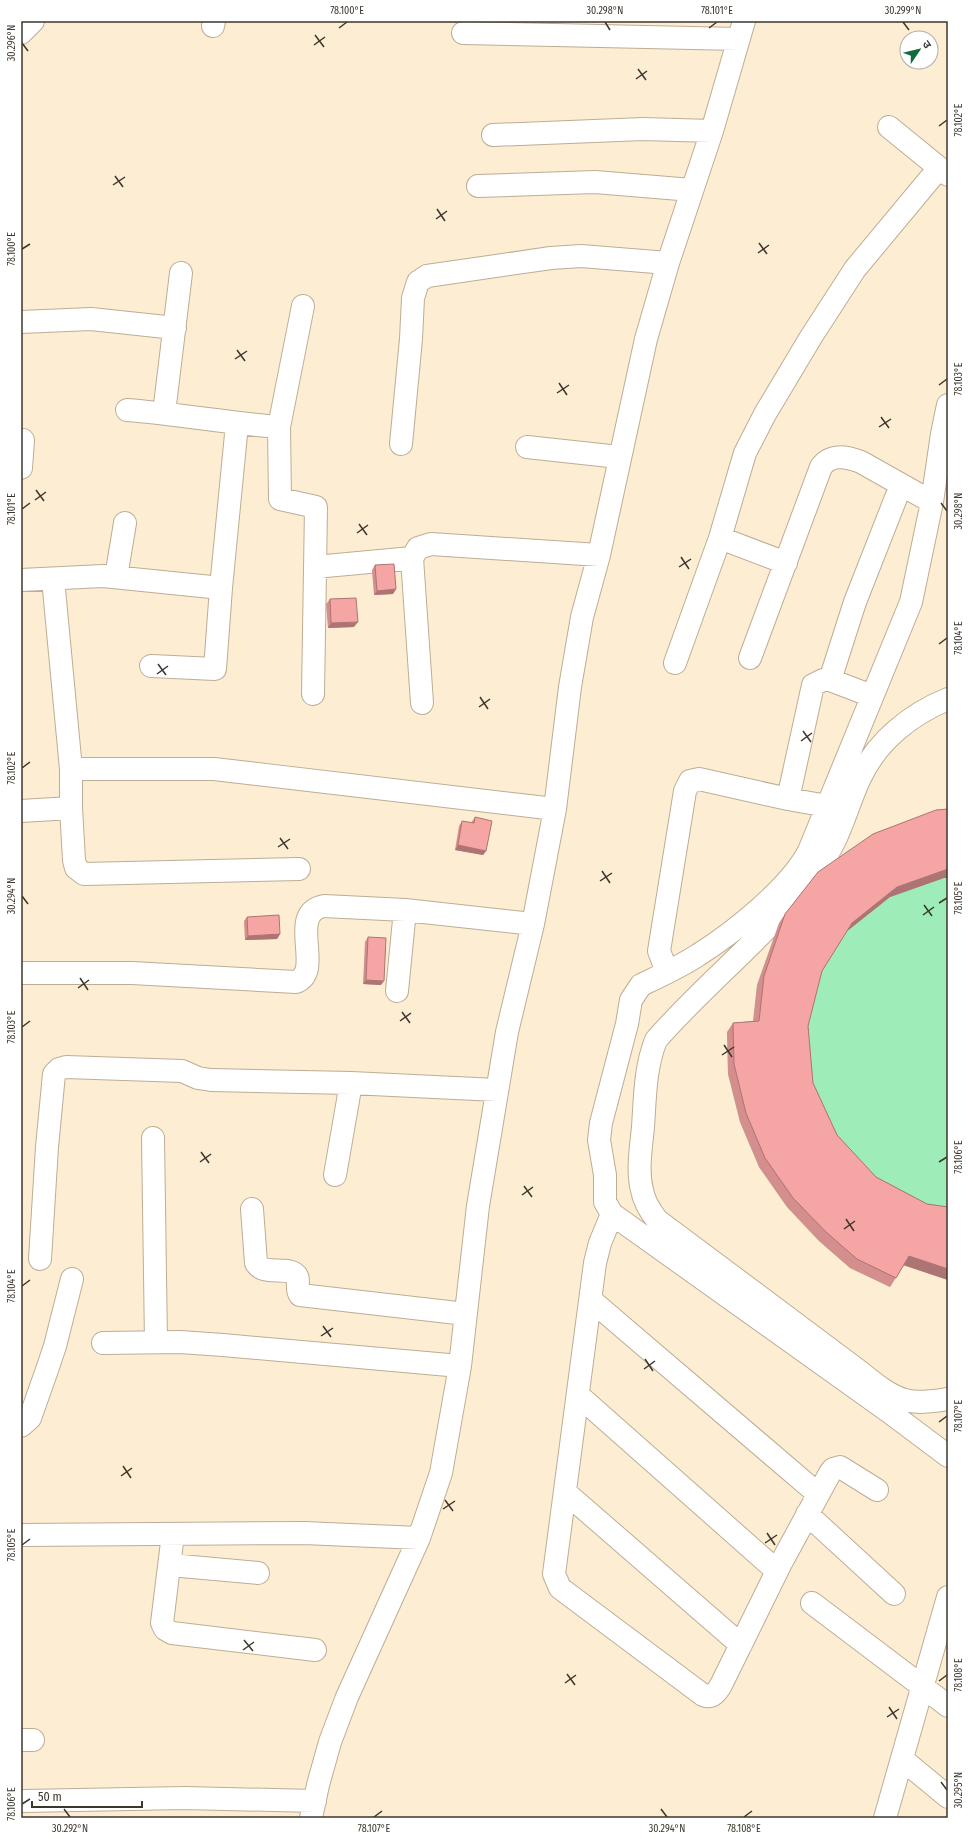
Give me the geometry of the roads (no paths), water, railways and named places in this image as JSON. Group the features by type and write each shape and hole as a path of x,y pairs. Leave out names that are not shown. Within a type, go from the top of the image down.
{"street":[{"path":"21,33 32,21"},
{"path":"24,1801 185,1798 313,1810 330,1742 347,1697 419,1538 441,1473 460,1366 478,1206 497,1090 507,1032 533,924 555,809 570,687 582,617 599,555 619,457 646,339 668,263 712,131 741,30 463,33"},
{"path":"675,663 720,538 745,453 765,414 811,337 855,269 944,171 889,127"},
{"path":"493,135 643,129 712,131"},
{"path":"478,186 595,182 692,190"},
{"path":"401,444 411,339 413,298 415,289 422,279 427,276 551,258 580,256 668,263"},
{"path":"164,413 181,273"},
{"path":"303,306 279,427 280,499 316,508 313,694"},
{"path":"21,322 91,319 175,328"},
{"path":"948,405 942,434 932,502 911,602 803,862 779,890 756,911 711,946 667,972 641,985 633,995 627,1024 601,1123 599,1140 605,1175 607,1208 612,1214 888,1411 948,1456"},
{"path":"127,410 164,413 237,424 279,427"},
{"path":"151,666 215,669 221,588 237,424"},
{"path":"21,468 24,440"},
{"path":"527,447 619,457"},
{"path":"750,658 824,462 836,458 851,459 932,502"},
{"path":"830,680 854,602 900,485"},
{"path":"116,577 125,523"},
{"path":"720,538 786,563"},
{"path":"422,704 412,558 418,548 430,544 599,555"},
{"path":"315,567 412,558"},
{"path":"21,580 88,576 116,577 221,588"},
{"path":"53,579 71,769 71,808 74,860 76,868 84,874 299,869"},
{"path":"788,799 811,689 817,682 830,680 872,696"},
{"path":"948,699 924,710 884,741 870,759 860,778 834,842 816,871 784,909 656,1040 650,1053 647,1075 639,1176 645,1202 657,1220 888,1392 905,1400 929,1402 948,1399"},
{"path":"71,769 214,769 555,809"},
{"path":"667,972 659,951 687,785 694,779 699,779 788,799 827,806"},
{"path":"21,811 71,808"},
{"path":"21,973 132,973 296,982 303,978 307,969 307,920 318,907 331,906 405,910 533,924"},
{"path":"397,991 405,910"},
{"path":"40,1259 54,1074 59,1069 66,1067 182,1071 203,1079 211,1080 351,1083 497,1090"},
{"path":"335,1175 351,1083"},
{"path":"153,1138 156,1342"},
{"path":"252,1209 256,1263 264,1269 292,1272 296,1274 298,1277 298,1292 300,1295 466,1314"},
{"path":"612,1214 600,1243 595,1263 554,1574 560,1588 707,1697 717,1691 777,1571 830,1473 836,1467 846,1469 877,1490"},
{"path":"21,1426 30,1418 53,1353 72,1279"},
{"path":"591,1300 818,1494"},
{"path":"103,1343 156,1342 231,1346 460,1366"},
{"path":"578,1395 777,1571"},
{"path":"565,1492 741,1645"},
{"path":"807,1514 894,1594"},
{"path":"21,1535 304,1533 419,1538"},
{"path":"173,1534 162,1623 165,1630 172,1633 315,1650"},
{"path":"170,1565 258,1573"},
{"path":"885,1818 947,1602"},
{"path":"812,1603 948,1706"},
{"path":"902,1759 948,1797"}]}
